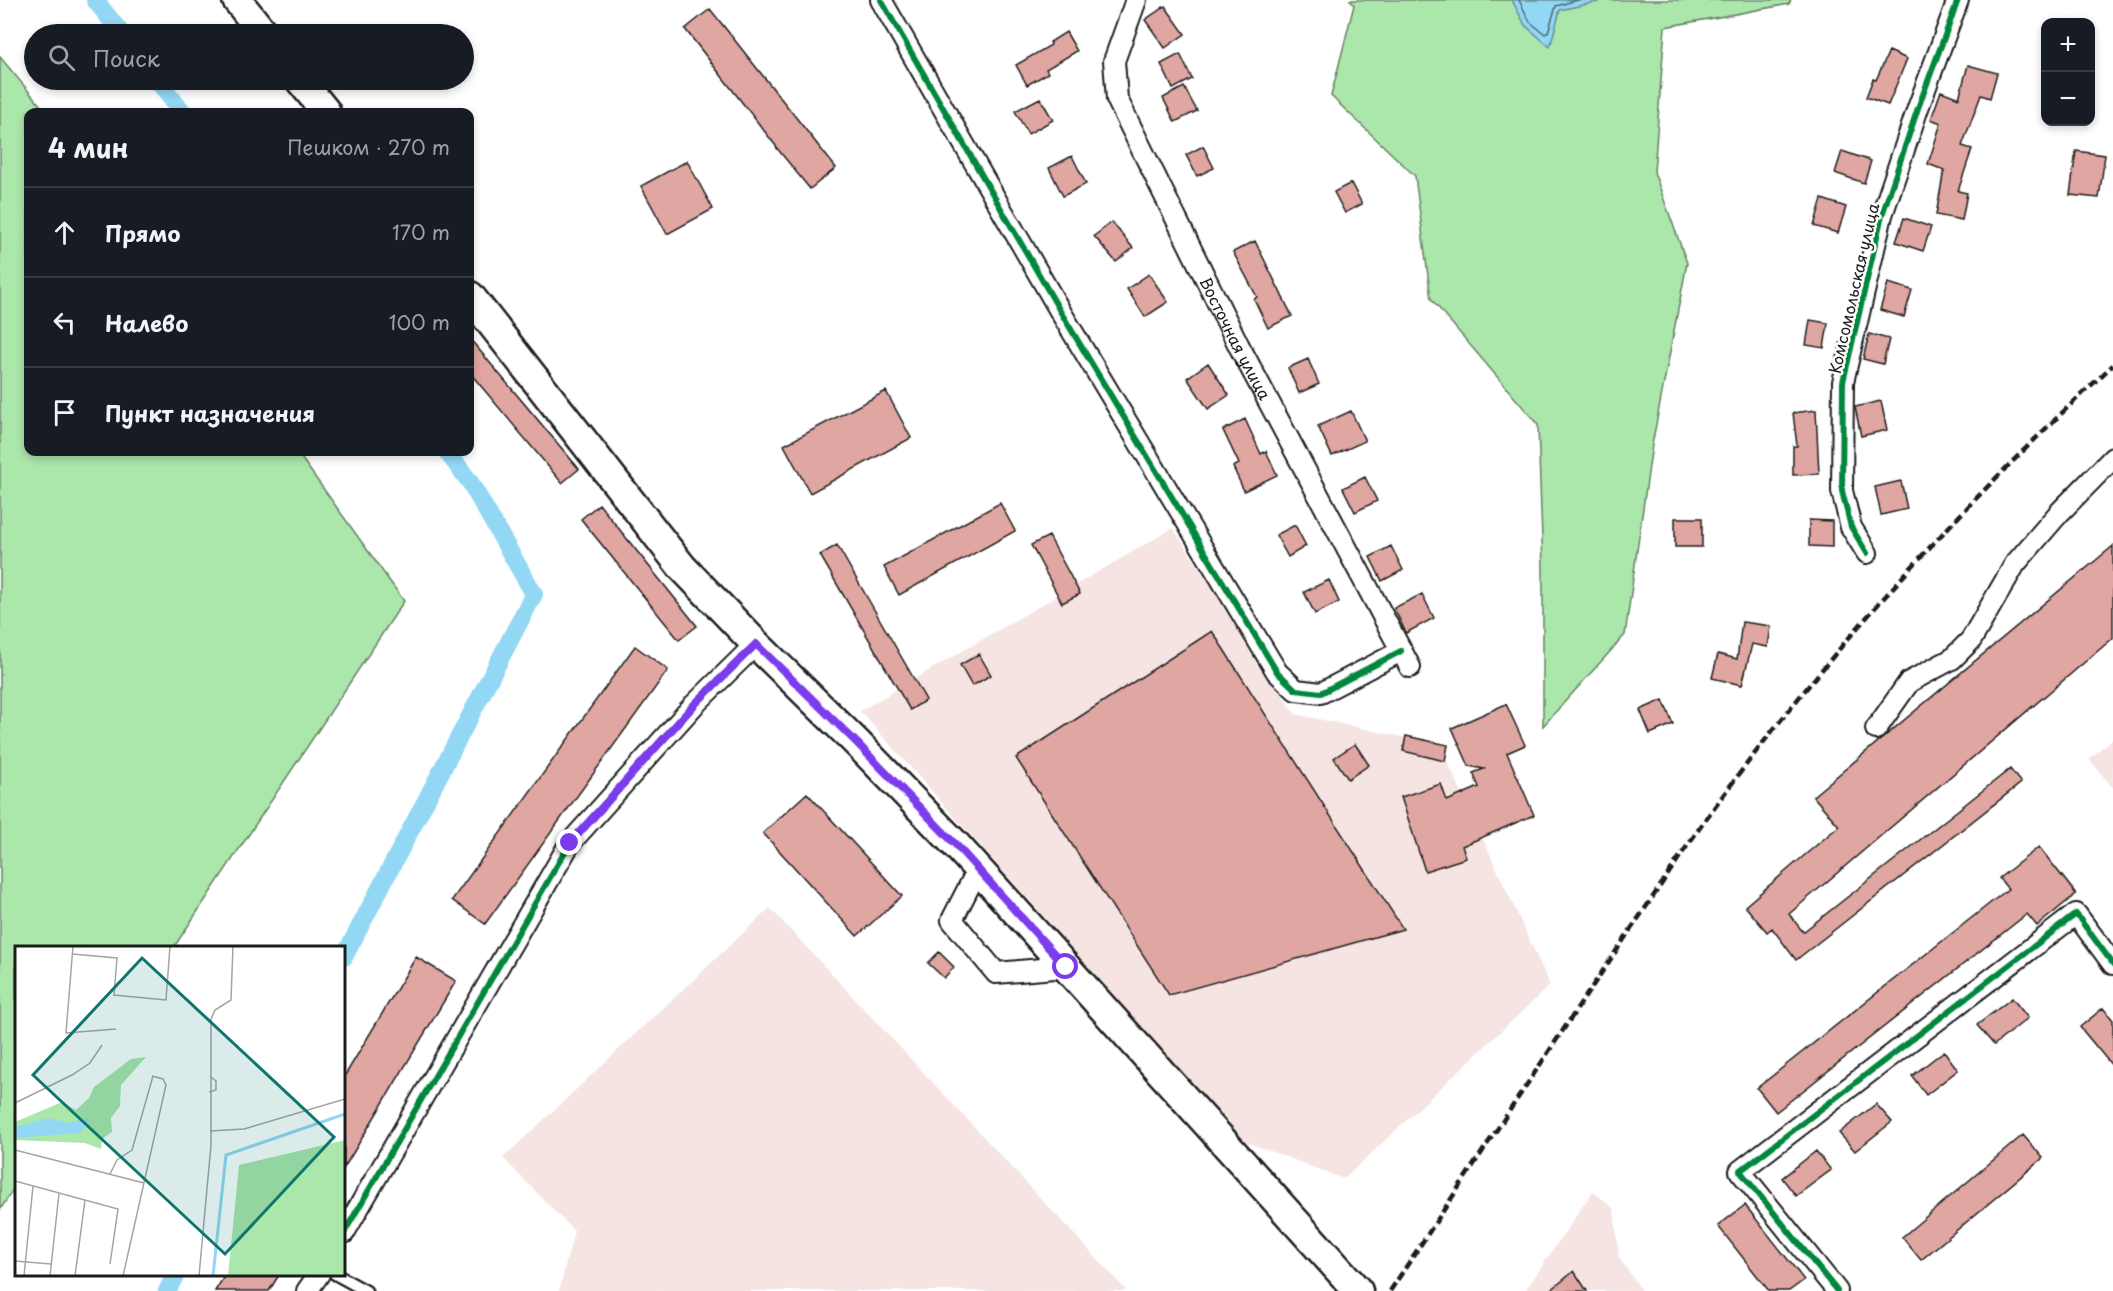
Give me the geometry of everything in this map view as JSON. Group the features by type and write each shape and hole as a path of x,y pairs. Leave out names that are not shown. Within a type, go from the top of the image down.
{"main road":[{"path":"237,0 256,24"},
{"path":"308,90 323,108"},
{"path":"474,301 682,567 978,869 1358,1291"}],"street":[{"name":"Восточная улица","path":"881,0 1060,311 1277,672 1296,690 1321,693 1405,659 1239,346 1118,99 1114,61 1136,0"},
{"name":"Комсомольская улица","path":"1867,553 1851,527 1842,491 1844,382 1882,215 1958,0"},
{"path":"1876,729 1910,682 1952,659 1971,640 2015,564 2059,513 2113,459"},
{"path":"345,1231 570,843 694,705 756,644"},
{"path":"978,869 952,920 996,973 1066,967"},
{"path":"1837,1291 1740,1171 2076,914 2113,964"},
{"path":"307,1291 318,1276"}],"lane":[{"path":"337,1276 366,1291"}],"shaded area":[{"path":"1173,528 1295,714 1440,745 1550,985 1344,1179 1244,1141 860,711"},
{"path":"2113,738 2113,788 2089,759"},
{"path":"770,908 1127,1291 559,1291 574,1231 503,1158"},
{"path":"1593,1191 1614,1209 1619,1258 1642,1291 1525,1291"}],"green space":[{"path":"1350,0 1791,0 1789,4 1665,27 1654,172 1687,263 1652,445 1625,635 1543,726 1543,568 1538,425 1431,299 1415,176 1331,96 1354,5"},
{"path":"0,57 24,86 24,90 28,90 43,108 24,108 24,456 300,456 404,601 175,946 15,946 15,1187 0,1210"}],"water":[{"path":"1512,0 1598,0 1598,2 1560,10 1550,47 1525,25"}],"building":[{"path":"1165,6 1185,34 1165,48 1145,20"},
{"path":"710,9 836,168 810,189 685,29"},
{"path":"1066,32 1077,51 1046,69 1048,73 1027,85 1016,65 1051,45 1050,42"},
{"path":"1889,51 1907,59 1888,105 1866,97"},
{"path":"1180,54 1192,79 1173,89 1161,64"},
{"path":"1968,65 1997,73 1990,98 1981,95 1962,146 1972,149 1958,191 1967,193 1962,220 1936,215 1944,170 1928,164 1941,123 1931,119 1941,91 1959,98"},
{"path":"1184,87 1197,111 1175,122 1163,98"},
{"path":"1040,98 1053,120 1028,134 1015,111"},
{"path":"1203,146 1214,168 1197,176 1186,155"},
{"path":"1842,151 1871,161 1864,183 1835,173"},
{"path":"2076,151 2105,155 2099,198 2070,195"},
{"path":"1072,156 1086,184 1063,196 1049,168"},
{"path":"687,161 713,209 667,234 641,186"},
{"path":"1351,183 1362,204 1345,213 1334,192"},
{"path":"1822,199 1846,207 1838,233 1814,226"},
{"path":"1904,218 1931,227 1923,251 1896,242"},
{"path":"1112,222 1133,248 1116,262 1094,236"},
{"path":"1255,241 1292,316 1268,328 1254,299 1257,297 1233,252"},
{"path":"1149,274 1168,302 1145,317 1127,289"},
{"path":"1888,283 1912,290 1904,317 1880,310"},
{"path":"1810,320 1828,323 1824,348 1806,345"},
{"path":"1869,334 1889,339 1883,364 1863,359"},
{"path":"474,344 579,469 562,483 474,378"},
{"path":"1308,359 1319,384 1299,393 1288,368"},
{"path":"1208,363 1229,395 1208,409 1187,378"},
{"path":"886,391 911,438 810,493 784,445"},
{"path":"1881,401 1887,430 1861,436 1855,407"},
{"path":"1816,410 1819,474 1793,475 1793,446 1797,446 1793,413"},
{"path":"1351,411 1365,441 1332,456 1318,426"},
{"path":"1245,419 1261,454 1266,451 1277,475 1244,491 1233,467 1239,464 1223,430"},
{"path":"1365,477 1377,501 1355,512 1343,488"},
{"path":"1901,481 1907,509 1881,515 1875,487"},
{"path":"1000,503 1015,531 899,595 884,567"},
{"path":"599,504 697,626 679,640 581,519"},
{"path":"1675,518 1702,518 1702,547 1675,547"},
{"path":"1809,520 1832,521 1832,547 1809,546"},
{"path":"1295,525 1306,546 1288,557 1276,535"},
{"path":"1049,536 1080,594 1062,603 1031,545"},
{"path":"837,545 926,700 910,710 820,555"},
{"path":"1391,546 1403,570 1382,581 1370,557"},
{"path":"2113,546 2113,638 1789,914 1803,932 2010,769 2021,783 1796,960 1772,928 1767,932 1745,906 1839,826 1813,796"},
{"path":"1329,580 1339,602 1315,614 1304,592"},
{"path":"1422,594 1434,618 1406,633 1394,608"},
{"path":"1742,622 1771,626 1768,647 1752,644 1742,685 1712,678 1718,654 1737,659"},
{"path":"1212,631 1403,929 1169,995 1016,758"},
{"path":"635,646 668,670 485,924 452,900"},
{"path":"979,654 991,675 972,686 960,665"},
{"path":"1663,700 1673,724 1650,734 1640,710"},
{"path":"1506,704 1525,745 1507,753 1534,815 1462,846 1466,858 1425,871 1401,797 1441,784 1447,801 1479,787 1473,773 1484,769 1469,766 1452,728"},
{"path":"1406,736 1448,745 1445,761 1403,751"},
{"path":"1355,744 1369,765 1348,779 1334,758"},
{"path":"807,793 902,896 857,936 763,833"},
{"path":"2039,847 2076,894 2037,926 2027,914 1776,1112 1757,1088 2008,889 1999,878"},
{"path":"939,952 954,967 944,978 928,963"},
{"path":"416,957 456,981 345,1166 345,1075"},
{"path":"2012,998 2028,1018 1994,1045 1977,1025"},
{"path":"2103,1008 2113,1020 2113,1067 2080,1027"},
{"path":"1944,1051 1958,1070 1926,1095 1912,1076"},
{"path":"1876,1104 1892,1122 1855,1151 1839,1133"},
{"path":"2023,1135 2043,1158 1921,1260 1902,1237"},
{"path":"1816,1151 1831,1170 1796,1196 1782,1178"},
{"path":"1745,1205 1804,1280 1789,1291 1769,1291 1718,1226"},
{"path":"1574,1271 1587,1291 1550,1291"},
{"path":"224,1276 278,1276 269,1291 215,1291"}],"waterway":[{"path":"95,0 114,24"},
{"path":"165,90 180,108"},
{"path":"345,955 534,594 470,482 450,456"},
{"path":"167,1291 175,1276"}],"railway":[{"path":"1390,1291 1691,841 1771,733 1862,622 1910,568 2009,465 2113,365"}],"cycle path":[{"path":"881,0 1060,311 1277,672 1296,690 1321,693 1401,651"},
{"path":"1867,553 1851,527 1842,491 1843,382 1882,215 1958,0"},
{"path":"345,1231 570,843 694,705 756,644"},
{"path":"1837,1291 1740,1171 2076,914 2113,964"}],"route":[{"path":"570,843 694,705 756,644 957,846 1066,967"}]}
